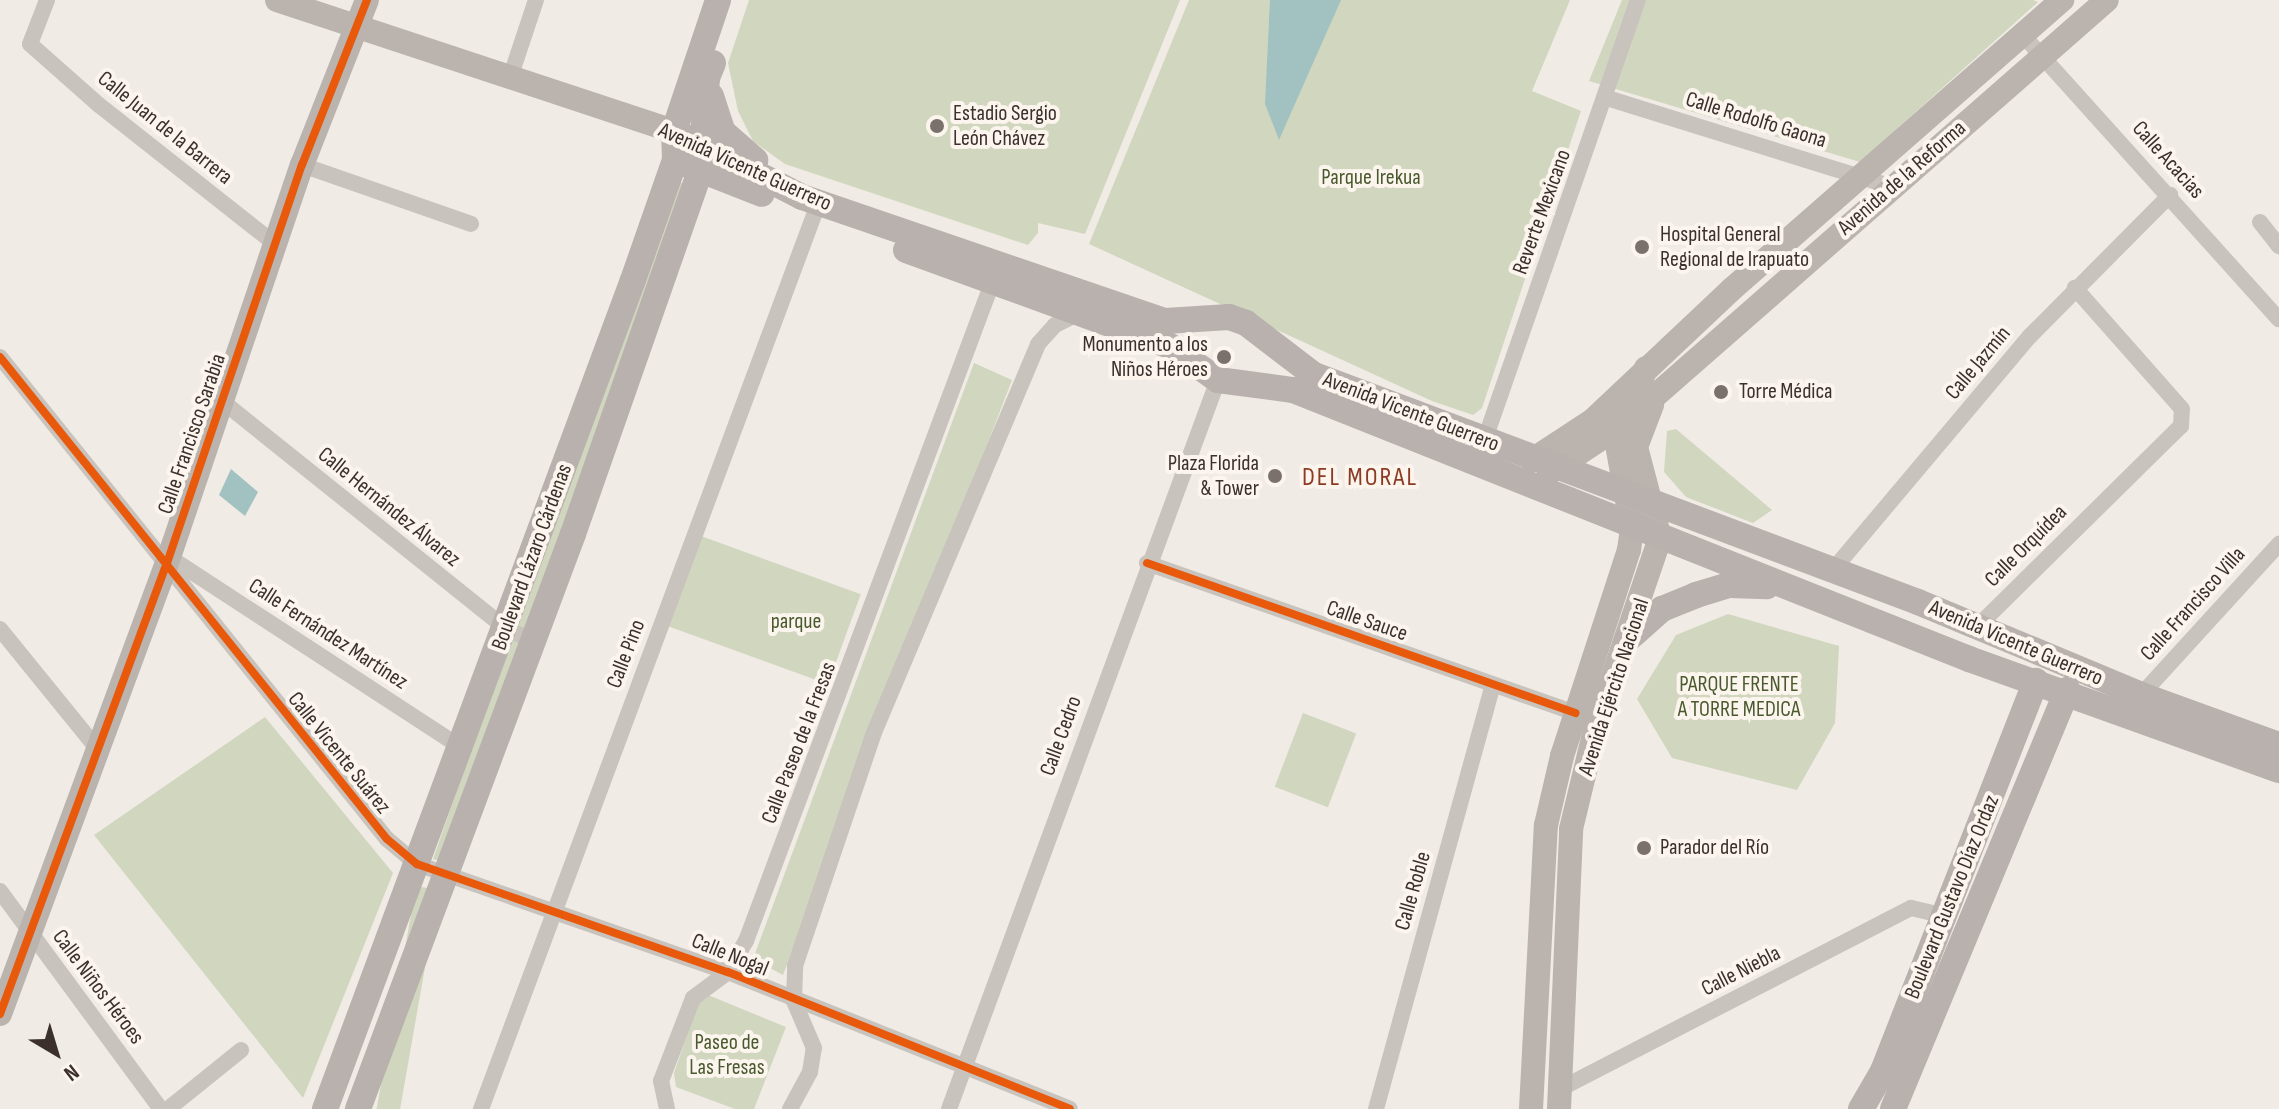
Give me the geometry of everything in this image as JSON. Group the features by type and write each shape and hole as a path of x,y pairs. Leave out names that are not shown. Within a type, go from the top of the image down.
{"main road":[{"name":"Avenida Vicente Guerrero","path":"277,0 674,131 701,157 808,206 992,283 1170,346 1218,380 1293,390 1529,472 1561,468 1626,496 1832,571 2141,695 2266,734 2279,745"},
{"name":"Calle Francisco Sarabia","path":"0,1014 96,747 167,563 302,165 367,0"},
{"name":"Boulevard Lázaro Cárdenas","path":"325,1109 462,748 675,160 674,131 718,0"},
{"name":"Boulevard Lázaro Cárdenas","path":"358,1109 533,641 701,157 707,78 736,0"},
{"name":"Avenida de la Reforma","path":"1529,472 1572,438 1860,175 2062,0"},
{"name":"Avenida de la Reforma","path":"1561,468 1623,424 2043,54 2085,10 2107,0"},
{"path":"707,78 717,119 731,143 808,206"},
{"name":"Avenida Vicente Guerrero","path":"675,160 701,157"},
{"name":"Avenida Vicente Guerrero","path":"808,206 1165,321 1211,318 1246,323 1278,344 1314,375 1485,439 1529,472 1632,528 2279,772"},
{"path":"1188,358 1211,318"},
{"path":"1256,387 1278,344"},
{"name":"Avenida de la Reforma","path":"1632,528 1617,445 1646,368"},
{"name":"Avenida de la Reforma","path":"1654,506 1636,447 1638,430 1661,390"},
{"name":"Avenida Ejército Nacional","path":"1559,1099 1571,829 1596,726 1660,538 1654,506"},
{"name":"Avenida Ejército Nacional","path":"1531,1109 1546,825 1575,713 1632,528"},
{"path":"1627,640 1662,609 1696,595 1729,585 1790,586"},
{"name":"Boulevard Gustavo Díaz Ordaz","path":"1861,1109 1883,1071 2036,681"},
{"name":"Boulevard Gustavo Díaz Ordaz","path":"1893,1109 2067,690"}],"street":[{"name":"Calle Juan de la Barrera","path":"47,0 30,44 99,105 275,244"},
{"path":"510,78 536,0"},
{"name":"Reverte Mexicano","path":"1485,439 1607,98 1638,0"},
{"name":"Calle Acacias","path":"2022,34 2279,319"},
{"name":"Calle Rodolfo Gaona","path":"1607,98 1892,187"},
{"path":"302,165 471,224"},
{"name":"Calle Jazmín","path":"1832,571 2075,288 2170,195"},
{"name":"Calle Pino","path":"481,1109 808,206"},
{"path":"2260,222 2279,246"},
{"name":"Calle Paseo de la Fresas","path":"668,1109 661,1081 693,998 728,972 746,941 848,678 992,283"},
{"name":"Calle Orquídea","path":"1976,628 2107,496 2174,436 2184,416 2075,288"},
{"path":"790,1109 810,1072 814,1048 794,1001 795,966 873,735 1038,344 1055,325 1078,314"},
{"name":"Calle Vicente Suárez","path":"0,357 387,839 417,864"},
{"name":"Calle Cedro","path":"949,1109 1147,563 1218,380"},
{"name":"Calle Hernández Álvarez","path":"222,401 505,628 533,641"},
{"name":"Calle Francisco Villa","path":"2141,695 2279,544"},
{"name":"Calle Fernández Martínez","path":"167,563 462,748"},
{"name":"Calle Sauce","path":"1147,563 1575,713"},
{"path":"0,629 96,747"},
{"name":"Calle Roble","path":"1376,1109 1493,685"},
{"name":"Calle Nogal","path":"417,864 554,909 728,972 964,1070 1070,1109"},
{"name":"Calle Niños Héroes","path":"0,891 161,1109"},
{"name":"Calle Niebla","path":"1559,1099 1911,908 1945,916"},
{"path":"168,1109 241,1050"}],"green space":[{"name":"Estadio Sergio León Chávez","path":"749,0 1180,0 1085,234 1038,223 1038,233 1028,245 785,164 753,141 738,111 728,63"},
{"name":"Parque Irekua","path":"1189,0 1570,0 1532,91 1581,111 1482,408 1473,415 1432,401 1089,244"},
{"path":"1622,0 2038,2 1860,162 1589,81"},
{"path":"670,179 688,185 446,863 433,859"},
{"path":"974,363 1012,380 783,975 753,959"},
{"path":"1676,429 1772,510 1753,523 1686,497 1664,472 1667,431"},
{"name":"parque","path":"701,536 861,594 828,684 668,626"},
{"name":"PARQUE FRENTE A TORRE MEDICA","path":"1728,614 1839,646 1835,723 1797,790 1672,758 1637,699 1676,635"},
{"path":"1303,713 1356,733 1328,807 1275,787"},
{"path":"265,717 393,873 303,1098 94,835"},
{"path":"416,886 439,890 400,1109 377,1109"},
{"name":"Paseo de Las Fresas","path":"708,995 786,1027 754,1109 735,1109 676,1087 674,1073 698,1003"}],"water":[{"path":"1270,0 1341,0 1279,140 1265,104"},
{"path":"231,469 258,492 245,516 219,495"}],"cycle path":[{"path":"0,1014 165,569 302,165 367,0"},
{"path":"0,357 387,839 417,864 728,972 1070,1109"},
{"path":"1147,563 1575,713"}],"place":[{"name":"Estadio Sergio León Chávez","path":"937,126"},
{"name":"Hospital General Regional de Irapuato","path":"1642,247"},
{"name":"Monumento a los Niños Héroes","path":"1224,357"},
{"name":"Torre Médica","path":"1721,392"},
{"name":"Plaza Florida & Tower","path":"1275,476"},
{"name":"Parador del Río","path":"1644,848"}],"district":[{"name":"DEL MORAL","path":"1360,478"}]}
